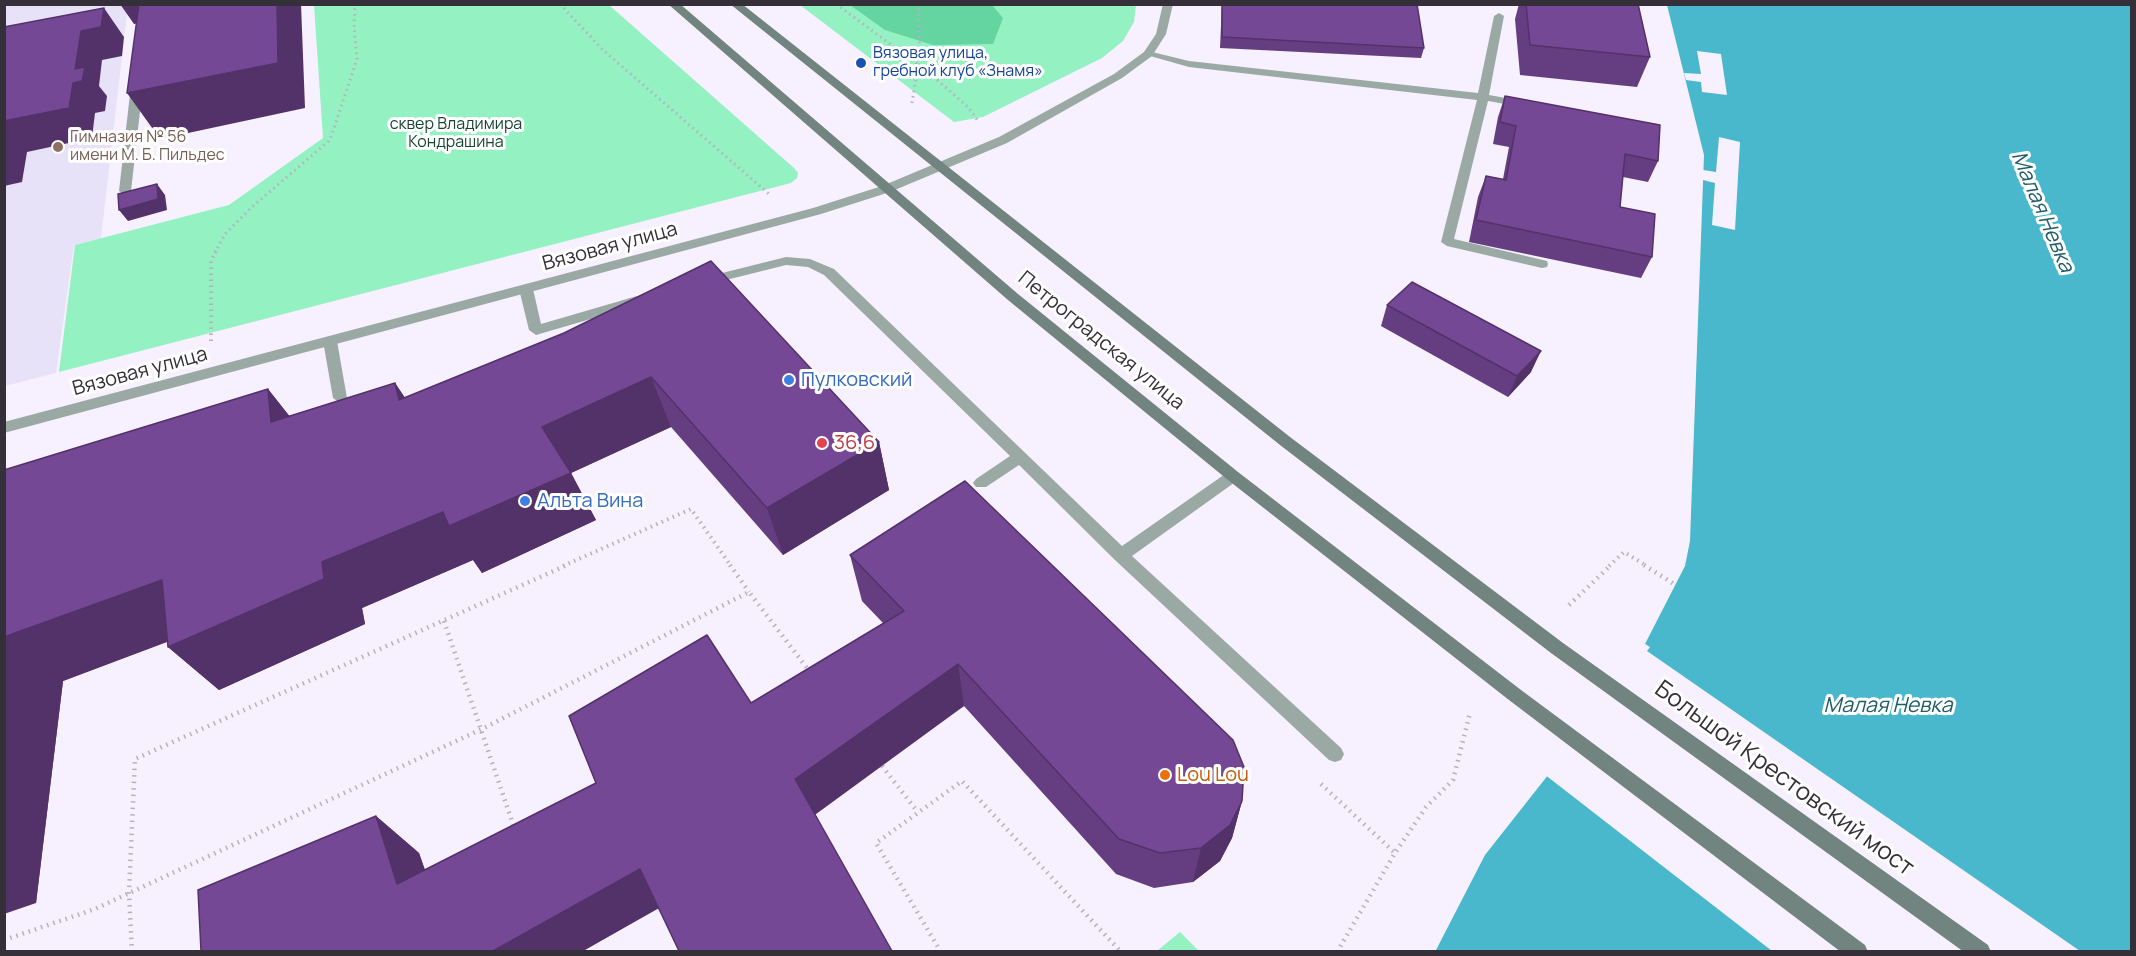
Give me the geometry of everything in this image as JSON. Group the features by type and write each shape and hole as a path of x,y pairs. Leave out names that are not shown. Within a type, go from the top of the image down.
{"street":[{"name":"Петроградская улица","path":"673,4 1013,297 1233,476 1515,695 1858,951"},
{"name":"Петроградская улица","path":"735,4 1285,441 1557,648"},
{"name":"Вязовая улица","path":"4,428 817,211 886,189 1012,135 1118,76 1148,54 1161,34 1168,4"},
{"path":"1499,16 1483,97 1448,242 1542,264"},
{"path":"1148,54 1189,63 1483,97 1530,105"},
{"path":"125,191 138,78"},
{"path":"695,284 786,261 810,263 829,272 1121,555 1335,754"},
{"path":"526,289 536,330 652,297"},
{"path":"330,341 340,398"},
{"path":"981,483 1020,457"},
{"path":"1121,555 1233,476"},
{"name":"Большой Крестовский мост","path":"1557,648 1981,951"}],"path":[{"path":"211,341 211,261 225,234 252,207 330,141 357,59 354,27 355,9 358,4"},
{"path":"560,4 603,50 769,194"},
{"path":"836,4 917,64 969,108 980,123"},
{"path":"912,103 920,53 918,4"},
{"path":"132,951 129,893 135,759 691,509 749,592 813,676"},
{"path":"1569,605 1624,552 1674,584"},
{"path":"4,940 96,909 482,729 749,592"},
{"path":"444,621 518,838"},
{"path":"1337,951 1395,853 1426,807 1453,780 1470,713"},
{"path":"882,766 918,811"},
{"path":"1315,778 1395,853"},
{"path":"941,951 876,843 962,781 1121,951"}],"shaded area":[{"name":"Гимназия № 56 имени М. Б. Пильдес","path":"15,4 128,5 101,238 74,245 56,373 5,386 5,6"}],"green space":[{"name":"сквер Владимира Кондрашина","path":"314,5 609,5 794,168 798,173 797,178 791,183 59,372 75,245 229,205 323,138"},
{"path":"800,5 1136,5 1134,22 1123,41 1102,58 983,117 954,122"},
{"path":"850,5 992,5 1003,18 993,44 933,45 885,30"},
{"path":"1180,932 1199,951 1157,951"}],"water":[{"name":"Малая Невка","path":"1667,5 2131,5 2131,951 1435,952 1485,855 1649,647 1645,644 1685,566 1690,541 1704,155"}],"pier":[{"path":"1697,51 1721,54 1727,95 1702,92 1701,82 1686,80 1684,73 1701,74"},
{"path":"1719,137 1740,142 1735,230 1712,225 1715,183 1703,180 1703,170 1716,172"},
{"path":"1643,643 1650,647 1647,651 2080,951 1772,951 1544,774 1645,648"}],"building":[{"path":"139,4 277,4 278,63 127,93"},
{"path":"1222,4 1417,4 1424,48 1222,37"},
{"path":"1526,4 1638,4 1650,57 1530,45"},
{"path":"104,8 101,27 81,31 75,69 85,67 82,81 73,83 69,108 4,121 4,27"},
{"path":"1505,96 1660,125 1658,161 1625,154 1620,207 1655,214 1652,257 1476,220 1486,176 1506,180 1516,126 1500,122"},
{"path":"157,184 158,199 119,210 118,194"},
{"path":"711,261 879,442 767,508 651,377 542,427 571,473 449,526 443,512 322,562 324,579 168,647 162,580 4,637 4,470 268,389 271,422 395,383 399,400 564,333"},
{"path":"1412,282 1541,351 1517,376 1387,305"},
{"path":"965,481 1233,740 1244,767 1242,801 1230,825 1201,848 1160,853 1119,839 958,664 795,779 892,951 679,951 640,869 493,951 201,951 198,890 376,816 397,884 596,783 569,716 707,635 751,703 904,611 850,555"}],"place":[{"name":"Вязовая улица, гребной клуб «Знамя»","path":"861,63"},
{"name":"Гимназия № 56 имени М. Б. Пильдес","path":"58,147"},
{"name":"Пулковский","path":"789,380"},
{"name":"36,6","path":"822,443"},
{"name":"Альта Вина","path":"525,501"},
{"name":"Lou Lou","path":"1165,775"}]}
